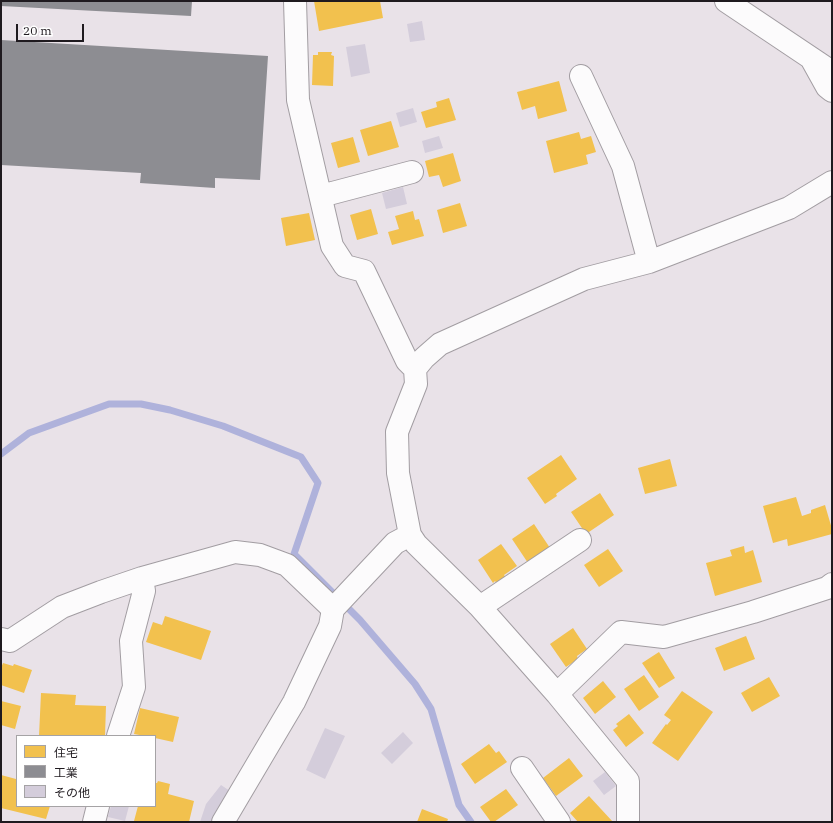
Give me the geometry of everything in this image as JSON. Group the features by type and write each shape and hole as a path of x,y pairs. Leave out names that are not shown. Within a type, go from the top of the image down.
{"street":[{"path":"295,1 298,100 332,246 344,266 364,271 408,362 415,369 416,384 397,432 398,472 410,535 416,544 480,607 556,694 628,781 628,822"},
{"path":"726,1 832,72"},
{"path":"811,58 828,87 832,91"},
{"path":"581,76 623,166 649,262"},
{"path":"321,196 412,172"},
{"path":"415,369 424,358 440,344 584,279 649,262 788,208 832,182"},
{"path":"223,822 294,702 330,626 338,603 395,543 410,535"},
{"path":"480,607 580,540"},
{"path":"4,644 62,607 142,578 235,552 260,555 287,565 338,603"},
{"path":"118,735 134,688 131,641 144,591 142,578"},
{"path":"556,694 621,632 664,637 753,612 827,588 832,584"},
{"path":"522,768 560,822"},
{"path":"94,822 98,807"}],"building: 住宅":[{"path":"314,1 380,1 383,18 319,31"},
{"path":"318,52 332,52 331,55 334,56 333,86 312,85 313,55 318,55"},
{"path":"559,81 567,111 538,119 535,106 522,110 517,92"},
{"path":"449,98 456,120 426,128 421,112 437,107 436,102"},
{"path":"391,121 399,147 368,156 360,130"},
{"path":"579,132 581,139 591,136 596,152 586,155 588,164 554,173 546,141"},
{"path":"353,137 360,162 338,168 331,143"},
{"path":"453,153 461,181 443,187 439,175 429,177 425,161"},
{"path":"460,203 467,226 443,233 437,210"},
{"path":"371,209 378,234 357,240 350,215"},
{"path":"413,211 415,220 419,219 424,236 392,245 388,232 399,229 395,216"},
{"path":"309,213 315,240 286,246 281,218"},
{"path":"561,455 577,479 545,504 527,478"},
{"path":"670,459 677,486 645,494 638,468"},
{"path":"600,493 614,515 586,534 571,512"},
{"path":"796,497 802,516 811,513 811,510 825,505 832,534 788,546 787,539 773,543 763,506"},
{"path":"534,524 550,548 528,563 512,539"},
{"path":"501,544 517,566 504,575 506,578 497,584 495,581 493,583 478,560"},
{"path":"744,546 745,553 753,550 762,582 715,596 706,563 732,556 730,550"},
{"path":"608,549 623,571 599,587 584,565"},
{"path":"165,616 211,631 201,660 146,642 153,622 162,625"},
{"path":"573,628 587,649 577,656 578,659 566,667 550,644"},
{"path":"746,636 755,659 724,671 715,648"},
{"path":"659,652 675,678 659,688 642,663"},
{"path":"3,663 13,666 14,664 32,670 24,693 1,685 1,668"},
{"path":"644,675 659,697 639,711 624,689"},
{"path":"769,677 780,696 752,712 741,693"},
{"path":"603,681 616,697 595,714 583,698"},
{"path":"682,691 713,712 678,761 652,743 666,724 667,725 671,720 664,715"},
{"path":"41,693 76,695 75,705 106,706 105,735 39,735"},
{"path":"1,701 21,706 15,729 1,725"},
{"path":"140,708 179,717 173,742 156,738 156,735 134,734"},
{"path":"629,714 644,733 626,747 613,730 618,726 616,724"},
{"path":"489,744 496,753 499,751 507,762 475,784 461,764"},
{"path":"569,758 583,776 556,796 543,778"},
{"path":"1,775 16,779 16,807 50,807 46,819 1,808"},
{"path":"158,781 170,784 168,794 194,801 189,822 134,821 138,807 156,807"},
{"path":"506,789 518,805 494,822 491,822 480,807"},
{"path":"589,796 613,822 578,822 570,813"},
{"path":"422,809 448,819 447,822 417,822"}],"building: 工業":[{"path":"1,1 192,1 191,16 1,6"},
{"path":"1,40 268,56 260,180 215,178 215,188 140,183 141,173 1,165"}],"building: その他":[{"path":"422,21 425,40 410,42 407,24"},
{"path":"365,44 370,73 351,77 346,47"},
{"path":"413,108 417,122 400,127 396,113"},
{"path":"439,136 443,148 425,153 422,141"},
{"path":"403,187 407,204 386,209 382,193"},
{"path":"325,728 345,736 325,779 306,770"},
{"path":"403,732 413,743 392,764 381,753"},
{"path":"605,772 616,786 604,795 593,781"},
{"path":"221,785 230,791 217,809 212,822 200,822 206,804"},
{"path":"111,807 129,807 125,821 108,817"}],"waterway":[{"path":"1,454 29,433 109,404 141,404 170,410 223,426 301,457 318,483 294,554 360,620 415,684 431,709 459,805 471,822"}]}
